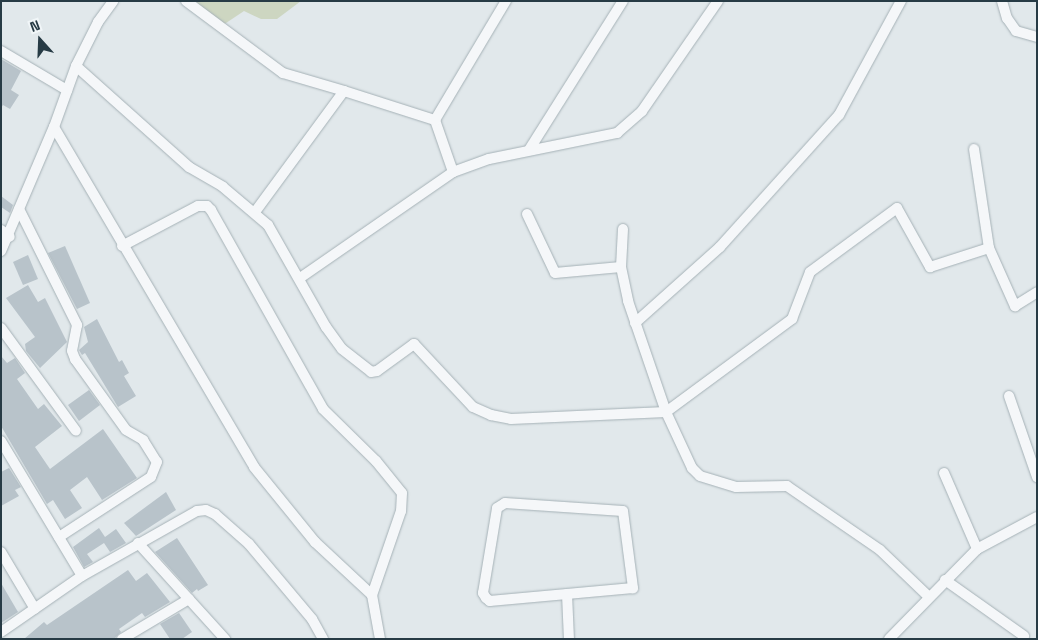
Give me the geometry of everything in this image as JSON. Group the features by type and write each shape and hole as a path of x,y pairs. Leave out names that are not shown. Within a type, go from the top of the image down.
{"street":[{"path":"1,252 5,233 19,209 54,127 76,66 98,22 113,1"},
{"path":"186,1 283,73 435,120"},
{"path":"453,172 435,120 506,1"},
{"path":"530,150 624,1"},
{"path":"300,278 453,172 490,159 617,133 642,111 718,1"},
{"path":"635,323 720,247 839,115 901,1"},
{"path":"1002,1 1007,18 1016,31 1037,37"},
{"path":"1,51 68,90"},
{"path":"76,66 189,167 223,187 268,225 300,278 326,327 342,349 371,372 378,372 414,344 473,407 491,415 511,419 666,412 792,319 810,272 896,208 930,267 989,248"},
{"path":"254,212 344,91"},
{"path":"54,127 122,246 254,467 315,542 372,595"},
{"path":"974,149 989,248 1015,306 1037,292"},
{"path":"122,246 198,206 207,206 323,410 376,461 402,493 402,511 372,595 380,639"},
{"path":"19,209 77,325 72,351 126,430 143,440 157,462 150,477 59,537"},
{"path":"527,214 556,273 621,267"},
{"path":"624,230 621,267 635,323 666,412 692,468 700,476 736,487 787,486 880,550 928,596"},
{"path":"1,328 76,431"},
{"path":"1010,396 1037,477"},
{"path":"1,441 82,576"},
{"path":"944,473 977,549"},
{"path":"500,504 623,511 633,588 567,594 490,601 486,598 483,593 500,504"},
{"path":"1,632 82,576 197,511 215,514 249,544 312,619 323,639"},
{"path":"889,639 928,596 977,549 1037,517"},
{"path":"138,543 224,639"},
{"path":"1,552 35,609"},
{"path":"945,580 1024,636"},
{"path":"567,594 570,639"},
{"path":"122,639 189,599"}],"green space":[{"path":"193,1 301,1 277,19 261,19 244,11 223,25"}],"building":[{"path":"1,59 21,71 11,90 19,95 10,109 3,105 1,108"},
{"path":"1,196 13,205 10,213 1,207"},
{"path":"65,246 90,303 77,309 48,253"},
{"path":"28,255 38,279 23,285 13,262"},
{"path":"28,285 38,302 45,298 67,342 40,368 26,351 25,344 35,337 6,298"},
{"path":"97,319 119,362 122,360 129,373 124,376 136,396 118,407 85,353 82,355 79,350 88,342 84,327"},
{"path":"1,356 7,363 15,358 25,373 17,379 38,409 44,404 62,426 35,447 50,469 103,429 137,478 102,500 87,477 70,490 82,508 65,519 53,500 47,504 1,426"},
{"path":"89,390 100,405 79,421 68,405"},
{"path":"9,468 21,487 15,490 19,496 1,506 1,472"},
{"path":"166,492 176,510 136,536 124,523"},
{"path":"99,528 105,537 116,529 126,543 110,552 104,543 87,554 93,562 84,567 73,547"},
{"path":"177,538 208,585 192,593 155,552"},
{"path":"128,570 136,581 147,573 170,602 145,617 142,613 119,629 121,632 114,639 24,639 44,622 47,625"},
{"path":"1,583 18,612 1,623"},
{"path":"179,613 192,632 182,639 170,639 160,624"}]}
